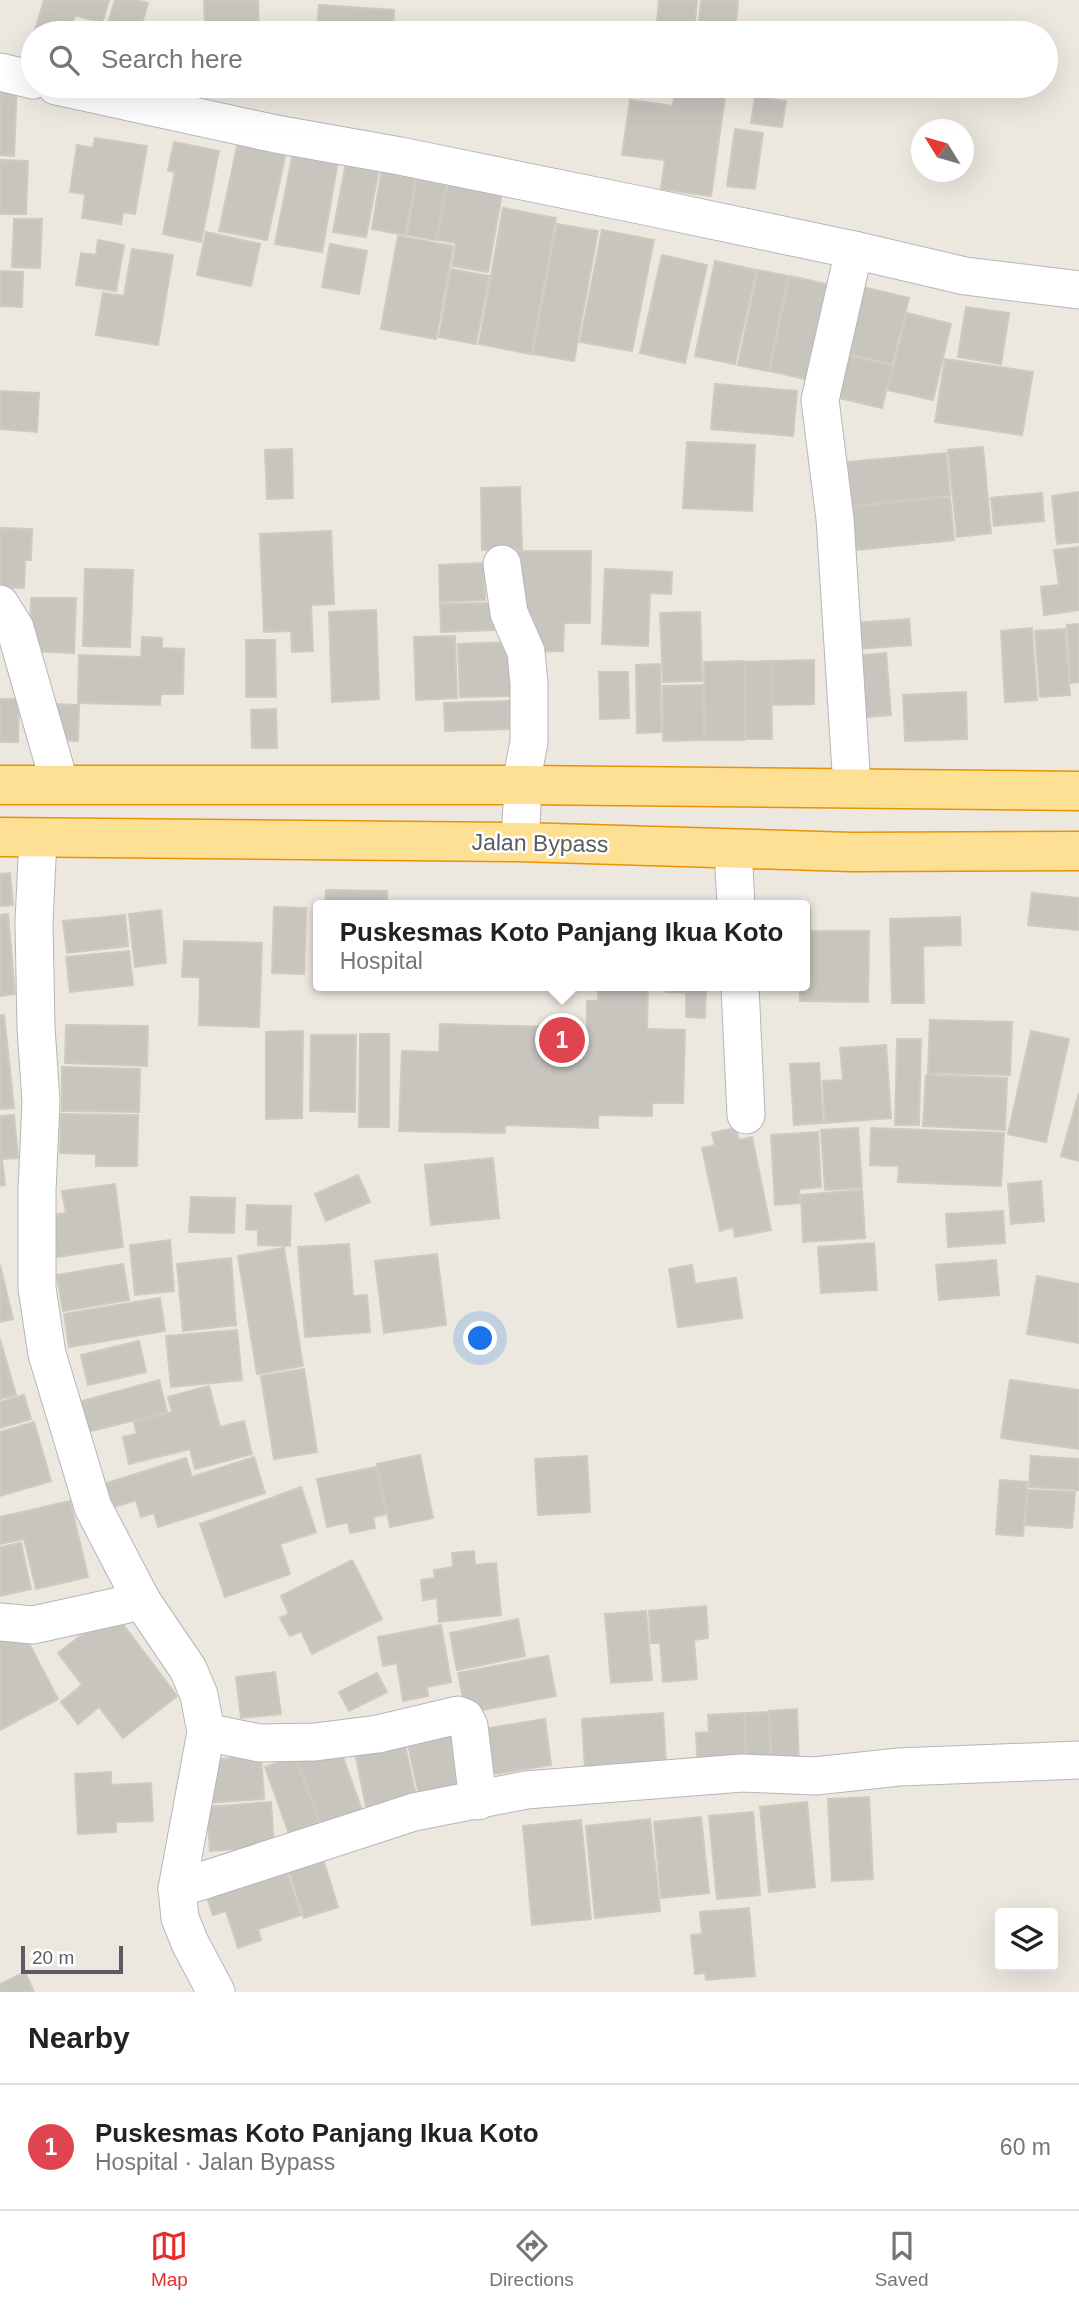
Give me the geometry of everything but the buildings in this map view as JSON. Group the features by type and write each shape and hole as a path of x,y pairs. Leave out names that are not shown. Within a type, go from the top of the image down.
{"highway":[{"path":"0,785 523,785 1079,790"},
{"name":"Jalan Bypass","path":"0,837 520,842 865,852 1079,851"}],"street":[{"path":"0,72 21,77"},
{"path":"111,98 854,250 965,276 1079,290"},
{"path":"852,788 835,519 820,400 854,250"},
{"path":"502,564 509,613 526,652 529,684 529,742 523,785 520,842"},
{"path":"0,604 15,628 60,785"},
{"path":"38,838 34,922 41,1102 37,1190 37,1288 47,1354 93,1507 142,1601 188,1669 199,1695 206,1732 177,1889 180,1918 216,1992"},
{"path":"733,849 736,900"},
{"path":"740,991 746,1115"},
{"path":"0,1622 33,1625 142,1601"},
{"path":"206,1732 259,1743 315,1742 378,1734 458,1715 465,1718 470,1726 478,1801"},
{"path":"177,1889 414,1812 526,1790 742,1773 815,1776 899,1768 1079,1760"}],"place":[{"name":"Puskesmas Koto Panjang Ikua Koto","path":"562,1040"}]}
